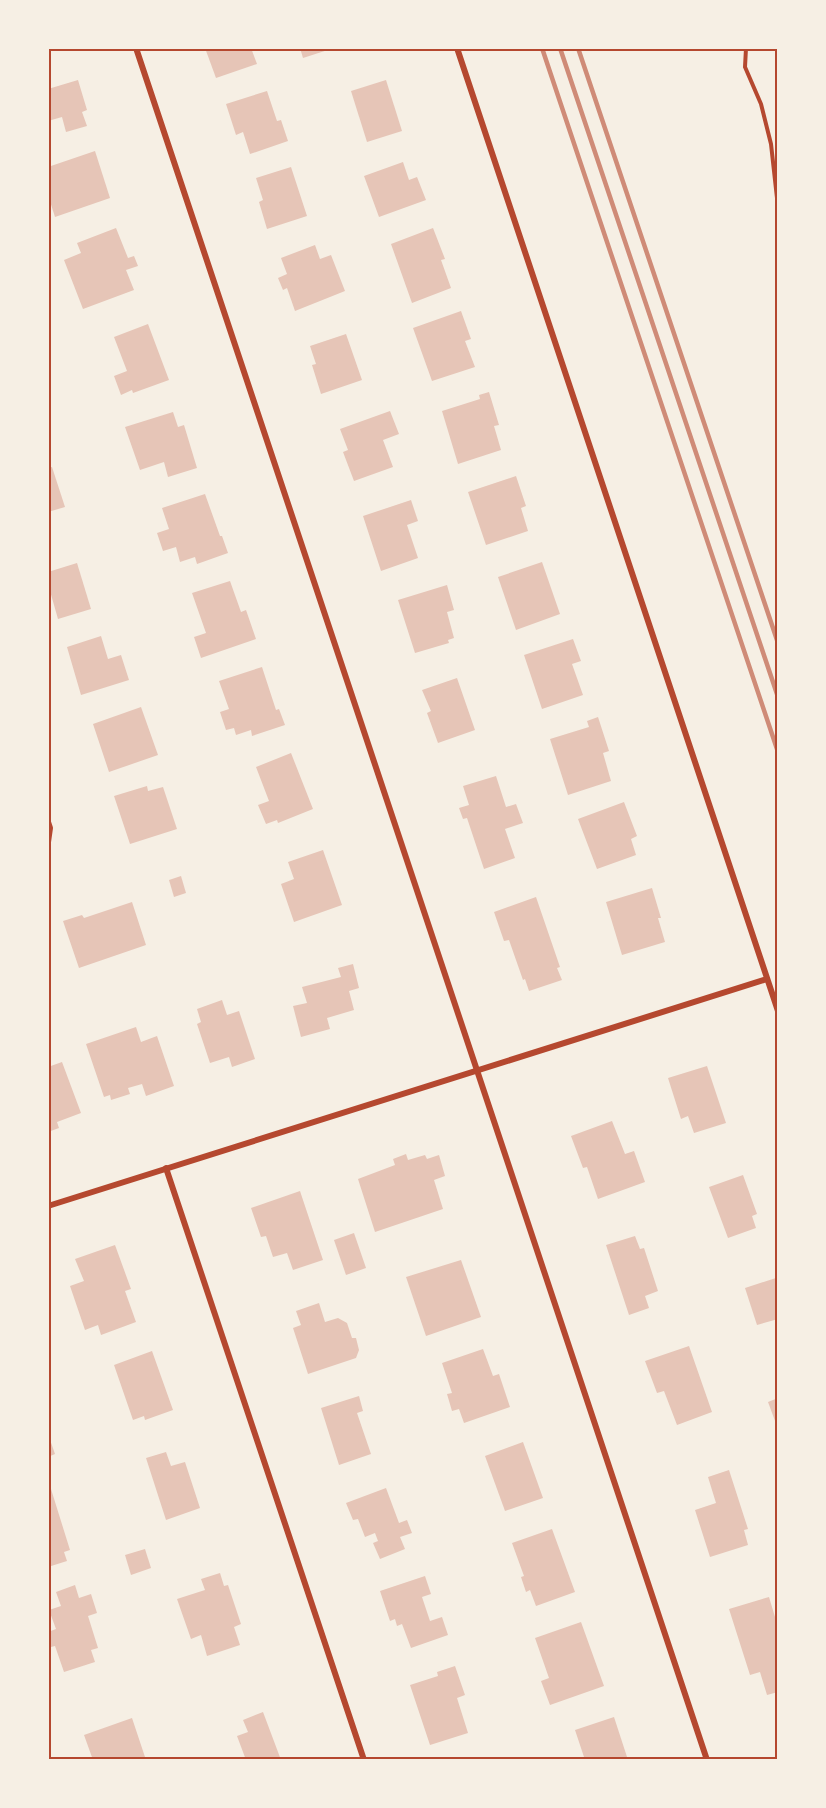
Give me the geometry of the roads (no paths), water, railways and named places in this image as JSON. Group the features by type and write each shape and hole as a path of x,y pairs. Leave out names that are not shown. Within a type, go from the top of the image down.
{"street":[{"path":"136,48 707,1760"},
{"path":"457,48 778,1011"},
{"path":"48,822 50,828 48,842"},
{"path":"48,1206 767,979"},
{"path":"166,1168 364,1760"}],"railway":[{"path":"542,48 778,752"},
{"path":"560,48 778,697"},
{"path":"578,48 778,643"}]}
